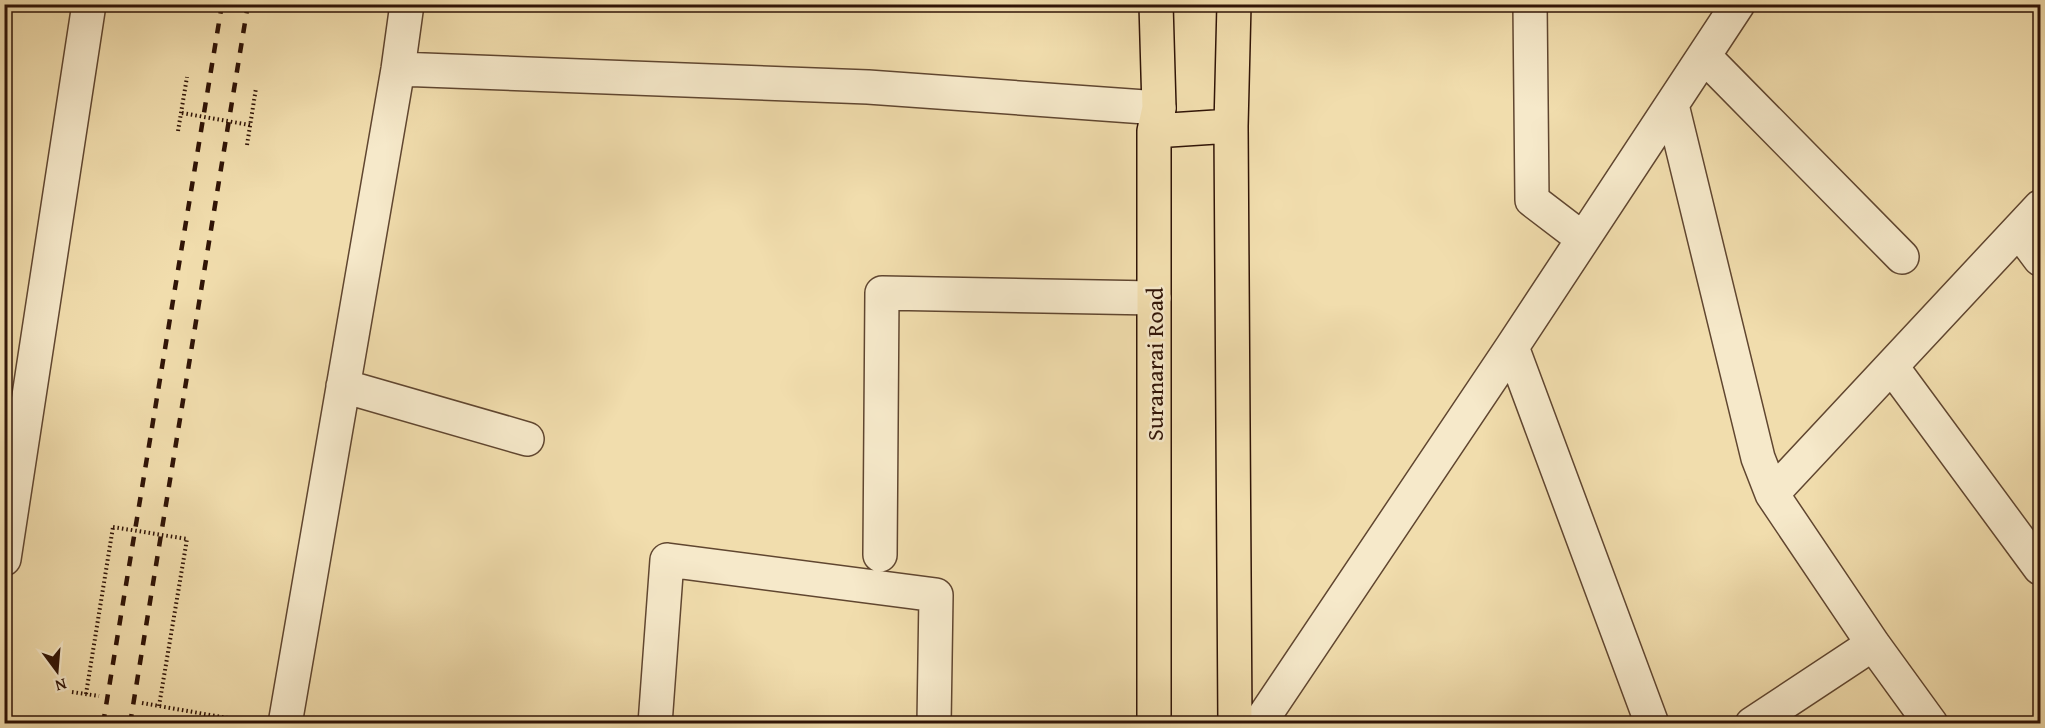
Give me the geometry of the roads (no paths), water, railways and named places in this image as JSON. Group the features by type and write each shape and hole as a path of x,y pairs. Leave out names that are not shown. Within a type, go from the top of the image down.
{"main road":[{"name":"Suranarai Road","path":"1154,723 1156,4"},
{"path":"1234,4 1231,126 1235,723"},
{"path":"1156,119 1231,126"}],"street":[{"path":"4,559 89,4"},
{"path":"285,723 398,69 407,4"},
{"path":"1530,4 1532,200 1583,239"},
{"path":"1259,723 1512,347 1738,4"},
{"path":"1704,56 1902,257"},
{"path":"398,69 868,87 1156,119"},
{"path":"1672,105 1758,458 1772,494 1873,644 1931,723"},
{"path":"1772,494 2040,207"},
{"path":"2019,231 2040,259"},
{"path":"880,555 882,293 1154,298"},
{"path":"1512,347 1652,723"},
{"path":"1892,367 2040,568"},
{"path":"343,386 527,439"},
{"path":"655,723 667,560 936,595 934,723"},
{"path":"1752,723 1873,644"}],"railway":[{"path":"103,724 222,4"},
{"path":"130,724 248,4"}]}
